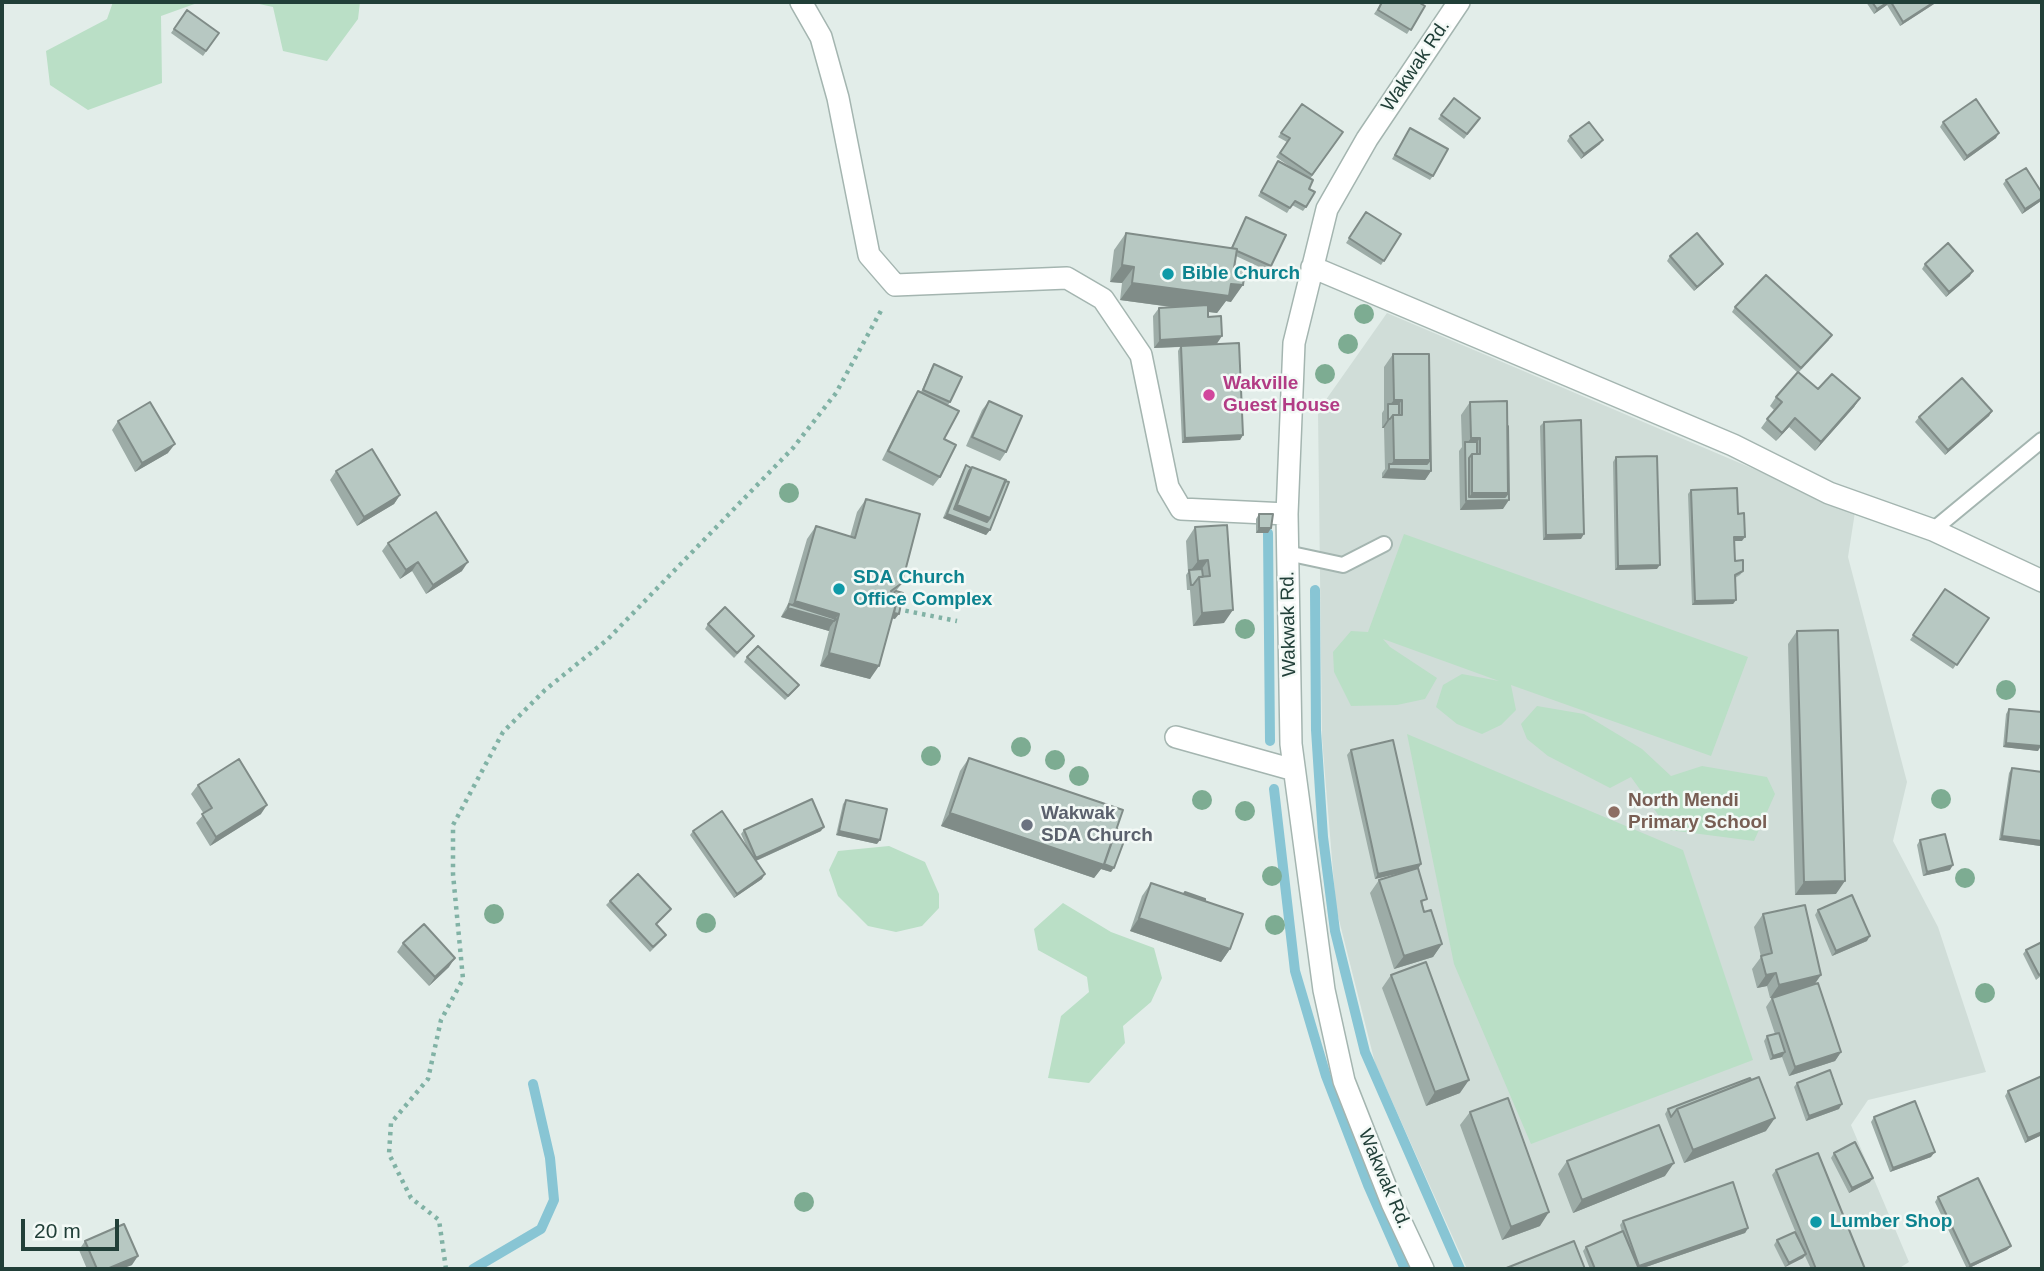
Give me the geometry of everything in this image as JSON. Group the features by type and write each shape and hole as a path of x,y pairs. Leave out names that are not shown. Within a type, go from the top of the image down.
{"street":[{"path":"801,2 821,37 838,98 869,255 895,285 1067,278 1103,299 1141,355 1168,487 1181,509 1287,514"},
{"name":"Wakwak Rd.","path":"1423,1269 1392,1203 1344,1081 1324,990 1294,770 1287,514 1294,343 1327,209 1367,139 1459,2"},
{"path":"1312,267 1733,445 1829,493 1933,530 2042,581"},
{"path":"1176,737 1294,770"}],"lane":[{"path":"1933,530 2042,440"},
{"path":"1287,553 1343,565 1384,544"}],"path":[{"path":"446,1269 439,1220 411,1198 389,1154 391,1123 428,1079 441,1020 463,979 453,874 453,825 503,732 545,690 608,639 793,448 836,393 895,285"},
{"path":"897,609 957,621"}],"shaded area":[{"name":"North Mendi Primary School","path":"1387,313 1855,512 1848,557 1907,782 1893,841 1938,927 1986,1072 1868,1100 1851,1125 1909,1262 1898,1269 1467,1269 1375,1063 1336,908 1322,738 1318,411"}],"green space":[{"path":"113,2 200,2 161,16 162,83 88,110 50,85 46,51 107,19"},
{"path":"250,2 360,2 358,19 327,61 283,51 273,7"},
{"path":"1404,534 1748,657 1711,756 1511,685 1516,710 1501,725 1482,734 1457,724 1436,707 1443,685 1462,674 1499,681 1383,639 1390,647 1437,678 1425,699 1397,705 1351,706 1334,672 1333,652 1351,631 1368,632"},
{"path":"1537,706 1584,714 1642,749 1671,776 1702,766 1767,777 1775,794 1754,841 1669,830 1631,777 1610,788 1548,756 1527,739 1521,724"},
{"path":"1407,734 1683,850 1753,1060 1531,1144 1454,964"},
{"path":"889,846 925,862 939,894 939,908 922,926 896,932 868,926 838,896 829,870 838,851"},
{"path":"1063,903 1111,932 1154,948 1162,978 1151,1002 1123,1026 1125,1043 1089,1083 1048,1078 1061,1016 1089,992 1087,977 1038,950 1034,929"}],"building":[{"path":"1382,2 1418,2 1425,6 1411,30 1378,10"},
{"path":"1872,2 1888,2 1877,9"},
{"path":"1891,2 1934,2 1903,22"},
{"path":"187,10 219,33 206,51 174,29"},
{"path":"1454,98 1480,118 1467,134 1441,115"},
{"path":"1976,99 1999,133 1967,156 1943,122"},
{"path":"1302,104 1343,132 1312,175 1280,153 1290,138 1281,133"},
{"path":"1589,122 1603,140 1584,154 1570,136"},
{"path":"1410,128 1448,149 1433,176 1395,155"},
{"path":"1278,161 1313,180 1309,189 1315,192 1306,207 1295,201 1290,208 1261,192"},
{"path":"2026,168 2042,193 2042,198 2025,209 2006,180"},
{"path":"1366,212 1401,234 1384,261 1349,238"},
{"path":"1246,217 1286,235 1271,266 1232,248"},
{"path":"1126,233 1237,249 1234,268 1245,270 1243,285 1231,284 1229,296 1132,283 1134,267 1122,265"},
{"path":"1697,233 1723,264 1697,287 1670,256"},
{"path":"1948,243 1973,271 1949,292 1925,264"},
{"path":"1766,275 1832,335 1801,368 1735,307"},
{"path":"1208,305 1208,317 1221,316 1222,336 1160,340 1159,308"},
{"name":"Wakville Guest House","path":"1239,343 1243,435 1185,438 1181,346"},
{"path":"1393,354 1429,354 1430,460 1394,460 1393,415 1402,415 1402,400 1394,400"},
{"path":"1429,354 1431,471 1389,469 1389,464 1427,464 1430,460"},
{"path":"934,364 962,377 950,402 923,390"},
{"path":"1798,372 1818,389 1832,374 1860,398 1821,442 1795,418 1782,433 1767,419 1782,402 1776,397"},
{"path":"1962,378 1992,411 1948,450 1919,417"},
{"path":"918,391 959,411 944,439 956,445 940,477 888,451"},
{"path":"989,401 1022,416 1006,452 972,437"},
{"path":"1507,401 1508,493 1472,493 1472,454 1480,454 1480,438 1471,438 1470,402"},
{"path":"150,402 175,444 142,463 118,421"},
{"path":"1388,404 1399,404 1399,415 1388,419"},
{"path":"1581,420 1584,534 1546,535 1544,422"},
{"path":"1508,426 1509,500 1466,501 1465,442 1477,442 1477,454 1472,454 1469,458 1469,497 1505,497 1508,493"},
{"path":"372,449 400,495 364,517 336,471"},
{"path":"1657,456 1660,565 1618,566 1616,457"},
{"path":"966,465 971,468 954,509 987,522 1005,481 1009,482 990,530 947,514"},
{"path":"972,467 1006,480 990,518 957,505"},
{"path":"1737,488 1738,514 1744,513 1745,537 1734,537 1735,561 1743,560 1743,571 1735,575 1736,600 1695,601 1691,490"},
{"path":"866,499 920,514 902,583 891,591 896,604 879,666 829,653 839,614 795,601 816,526 855,538"},
{"path":"436,512 468,562 433,585 418,562 406,570 388,543"},
{"path":"1259,514 1273,514 1271,528 1259,528"},
{"path":"1227,525 1233,610 1202,613 1199,577 1210,576 1208,560 1198,561 1195,527"},
{"path":"1202,569 1203,577 1199,577 1191,585 1189,570"},
{"path":"1945,589 1989,618 1957,665 1913,635"},
{"path":"896,591 903,593 899,614 894,613 896,604 892,594"},
{"path":"789,604 836,619 834,621 788,608"},
{"path":"725,607 754,636 737,653 708,624"},
{"path":"1838,630 1845,881 1804,882 1797,631"},
{"path":"758,646 799,685 788,696 747,657"},
{"path":"2009,709 2042,712 2041,746 2006,743"},
{"path":"1393,740 1421,864 1378,874 1351,750"},
{"name":"Wakwak SDA Church","path":"969,758 1123,810 1104,865 950,813"},
{"path":"239,759 267,805 216,837 202,814 212,808 198,785"},
{"path":"2012,768 2042,772 2042,841 2002,836"},
{"path":"812,799 824,827 756,858 744,830"},
{"path":"846,800 887,809 880,840 839,831"},
{"path":"722,811 765,874 737,894 693,831"},
{"path":"1116,829 1127,833 1114,868 1104,864"},
{"path":"1945,834 1953,865 1927,872 1920,840"},
{"path":"1418,868 1427,899 1421,901 1424,912 1431,910 1442,944 1404,956 1379,880"},
{"path":"638,874 671,909 656,924 666,935 653,947 610,901"},
{"path":"1151,883 1243,914 1230,949 1139,918"},
{"path":"1185,892 1205,899 1205,901 1184,894"},
{"path":"1852,895 1870,936 1836,951 1818,910"},
{"path":"1805,905 1821,975 1779,985 1776,973 1766,975 1761,956 1772,953 1763,914"},
{"path":"424,924 455,958 435,977 403,943"},
{"path":"2042,942 2042,973 2039,975 2026,950"},
{"path":"1426,962 1469,1080 1435,1092 1391,975"},
{"path":"1818,983 1841,1052 1795,1067 1772,998"},
{"path":"1779,1033 1785,1052 1773,1056 1767,1036"},
{"path":"1830,1070 1842,1104 1809,1116 1797,1083"},
{"path":"2042,1076 2042,1132 2028,1138 2008,1091"},
{"path":"1759,1077 1775,1118 1693,1150 1677,1109"},
{"path":"1750,1078 1751,1080 1677,1109 1671,1117 1668,1109"},
{"path":"1508,1098 1549,1212 1511,1227 1470,1112"},
{"path":"1915,1101 1935,1152 1893,1168 1874,1117"},
{"path":"1659,1125 1674,1163 1582,1200 1567,1161"},
{"path":"1855,1142 1873,1178 1852,1188 1834,1153"},
{"name":"Lumber Shop","path":"1818,1153 1865,1269 1816,1269 1776,1170"},
{"path":"1978,1178 2011,1246 1970,1265 1938,1197"},
{"path":"1733,1182 1748,1228 1639,1266 1623,1221"},
{"path":"124,1224 138,1256 107,1269 97,1269 85,1241"},
{"path":"1623,1231 1639,1269 1595,1269 1586,1247"},
{"path":"1795,1232 1806,1254 1789,1263 1777,1240"},
{"path":"1574,1241 1585,1269 1504,1269"}],"waterway":[{"path":"1268,533 1270,741"},
{"path":"1315,590 1316,730 1323,837 1335,931 1365,1052 1460,1269"},
{"path":"1274,789 1295,971 1326,1076 1368,1185 1405,1269"},
{"path":"473,1269 541,1229 554,1200 550,1158 533,1084"}],"place":[{"name":"Bible Church","path":"1168,274"},
{"name":"Wakville Guest House","path":"1209,395"},
{"name":"SDA Church Office Complex","path":"839,589"},
{"name":"North Mendi Primary School","path":"1614,812"},
{"name":"Wakwak SDA Church","path":"1027,825"},
{"name":"Lumber Shop","path":"1816,1222"}]}
